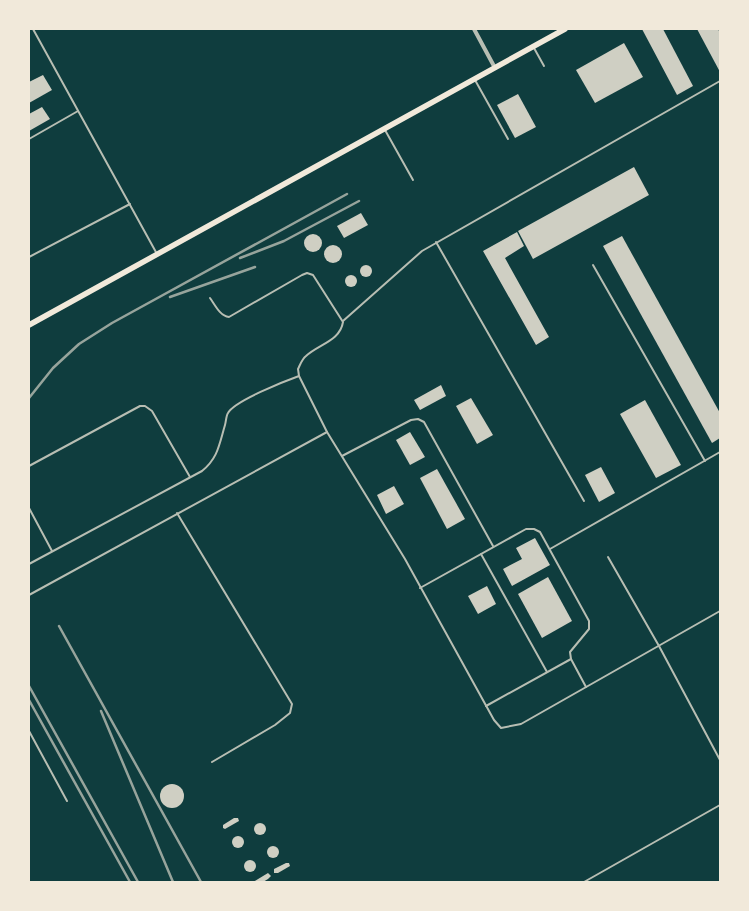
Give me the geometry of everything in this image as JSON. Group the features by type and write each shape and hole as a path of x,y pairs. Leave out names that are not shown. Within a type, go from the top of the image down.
{"main road":[{"path":"29,325 565,29"}],"street":[{"path":"474,29 495,68"}],"lane":[{"path":"33,29 158,255"},
{"path":"534,46 544,66"},
{"path":"474,79 508,139"},
{"path":"720,81 436,242 406,265 343,322 342,328 333,339 306,356 298,369 298,376 327,432 405,559 486,706 494,720 501,728 510,728 521,724 720,611"},
{"path":"29,139 78,111"},
{"path":"384,129 413,180"},
{"path":"29,257 130,204"},
{"path":"436,242 584,501"},
{"path":"593,265 705,460"},
{"path":"210,298 221,314 229,317 302,275 311,273 343,322"},
{"path":"29,564 190,477 211,463 216,457 228,413 234,407 275,384 298,376"},
{"path":"29,466 140,406 145,406 152,410 190,477"},
{"path":"342,456 411,420 418,419 424,422 494,546"},
{"path":"29,595 327,432"},
{"path":"550,549 720,452"},
{"path":"29,508 52,551"},
{"path":"177,513 292,704 290,712 275,725 212,762"},
{"path":"420,588 526,529 534,529 540,532 589,621 589,629 570,652 571,659 586,687"},
{"path":"481,554 547,672"},
{"path":"608,557 659,646 720,760"},
{"path":"486,706 571,659"},
{"path":"29,731 67,801"},
{"path":"584,882 720,805"}],"building":[{"path":"642,29 663,29 693,86 677,95"},
{"path":"697,29 718,29 720,33 720,72"},
{"path":"624,43 643,77 595,103 576,70"},
{"path":"43,75 52,90 29,103 29,82"},
{"path":"518,94 536,127 515,138 497,105"},
{"path":"42,107 50,119 29,131 29,114"},
{"path":"634,167 649,195 533,259 518,231"},
{"path":"361,213 368,225 344,238 337,226"},
{"path":"517,232 524,246 505,258 549,337 536,345 483,251"},
{"path":"313,234 319,237 322,243 319,249 313,252 307,249 304,243 307,237"},
{"path":"622,236 720,413 720,438 712,443 603,246"},
{"path":"333,245 339,248 342,254 339,260 333,263 327,260 324,254 327,248"},
{"path":"364,265 368,265 372,271 368,277 364,277 360,273 360,269"},
{"path":"349,275 353,275 357,281 353,287 349,287 345,283 345,279"},
{"path":"441,385 446,396 420,410 414,400"},
{"path":"471,398 493,435 477,444 456,406"},
{"path":"645,400 681,465 656,478 620,414"},
{"path":"410,432 425,457 410,465 396,440"},
{"path":"601,467 615,493 599,502 585,475"},
{"path":"437,469 465,519 447,529 420,478"},
{"path":"394,486 404,504 386,514 377,495"},
{"path":"535,538 550,565 512,586 503,569 522,559 516,548"},
{"path":"548,577 572,621 542,638 518,594"},
{"path":"487,586 496,604 478,614 468,596"},
{"path":"172,784 181,787 184,796 181,805 172,808 163,805 160,796 163,787"},
{"path":"234,818 238,818 239,821 225,829 223,828 223,825"},
{"path":"262,823 265,824 265,834 258,835 255,834 254,827 255,824"},
{"path":"240,836 243,837 243,847 236,848 233,847 232,840 233,837"},
{"path":"275,846 278,847 278,857 271,858 268,857 267,850 268,847"},
{"path":"252,860 255,861 255,871 248,872 245,871 244,864 245,861"},
{"path":"289,863 290,866 278,873 274,873 274,869"},
{"path":"268,873 271,876 263,882 253,882"}],"railway":[{"path":"29,398 53,368 79,344 112,323 347,194"},
{"path":"240,258 284,241 359,201"},
{"path":"170,297 255,267"},
{"path":"59,626 201,882"},
{"path":"29,686 138,882"},
{"path":"29,700 130,882"},
{"path":"101,711 173,882"}]}
